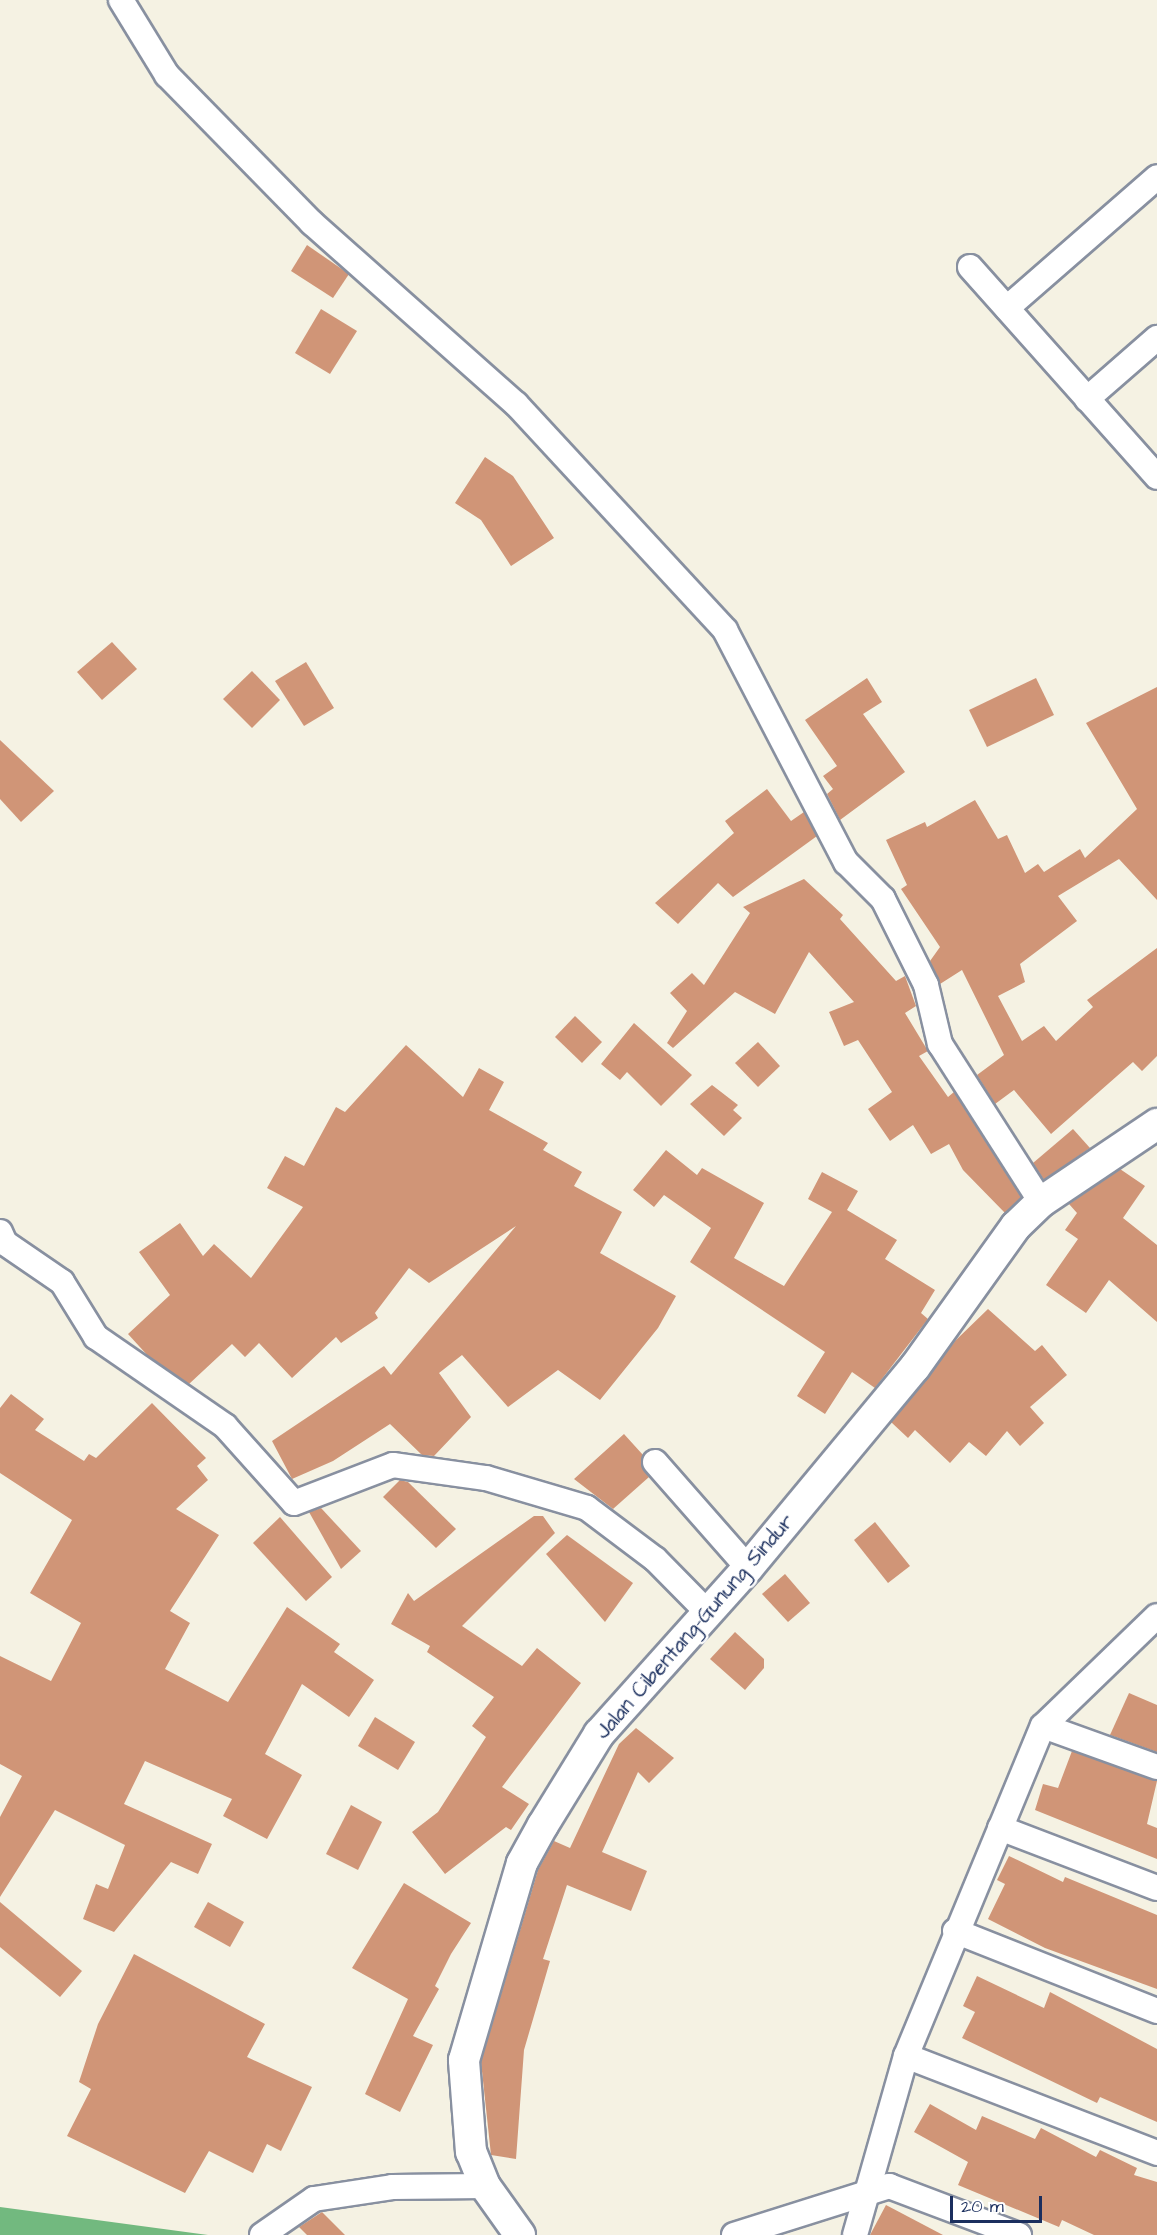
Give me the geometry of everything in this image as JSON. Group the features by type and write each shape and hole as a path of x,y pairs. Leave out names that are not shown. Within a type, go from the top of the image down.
{"street":[{"path":"121,0 167,75 312,223 516,404 725,630 846,862 883,899 926,986 940,1044 1041,1202"},
{"path":"1007,308 1157,177"},
{"path":"970,267 1157,477"},
{"path":"1088,399 1157,338"},
{"name":"Jalan Cibentang–Gunung Sindur","path":"520,2235 485,2186 471,2152 464,2060 522,1863 599,1734 748,1568 915,1367 1016,1226 1041,1202 1157,1125"},
{"path":"0,1232 5,1243 62,1282 96,1337 225,1426 294,1503 393,1465 486,1478 587,1508 655,1559 708,1613"},
{"path":"656,1462 748,1568"},
{"path":"855,2235 870,2191 906,2056 955,1931 1044,1726 1153,1624"},
{"path":"1044,1726 1157,1767"},
{"path":"1000,1828 1157,1888"},
{"path":"955,1931 1157,2011"},
{"path":"906,2056 1157,2153"},
{"path":"262,2235 314,2199 392,2187 485,2186"},
{"path":"734,2235 889,2186 1020,2235"}],"green space":[{"path":"0,2207 208,2235 0,2235"}],"building":[{"path":"307,245 349,274 333,298 291,271"},
{"path":"321,309 357,331 330,374 295,353"},
{"path":"485,457 513,476 554,538 511,566 481,520 455,503"},
{"path":"112,642 137,669 102,700 77,672"},
{"path":"306,662 334,708 304,726 275,681"},
{"path":"252,671 280,700 252,728 223,699"},
{"path":"867,678 882,702 863,714 905,772 840,820 827,794 833,789 823,776 837,766 805,720"},
{"path":"1036,678 1054,715 987,747 969,710"},
{"path":"1157,687 1157,900 1119,859 1058,896 1077,921 1020,964 1025,982 998,996 1022,1041 1044,1026 1056,1041 1093,1007 1087,1000 1157,948 1157,1056 1142,1071 1133,1062 1051,1134 1014,1090 995,1104 977,1075 1004,1055 962,970 940,984 930,961 940,947 901,889 907,885 886,840 925,822 927,827 975,800 998,839 1007,835 1025,873 1038,864 1044,872 1080,849 1085,858 1137,809 1086,723"},
{"path":"0,740 54,791 21,822 0,799"},
{"path":"767,789 791,821 804,812 817,836 733,897 718,883 678,924 655,903 734,833 725,821"},
{"path":"804,879 843,915 840,919 896,981 905,976 916,1006 905,1013 928,1051 919,1056 948,1097 954,1092 1021,1197 1005,1213 963,1170 949,1144 931,1154 913,1125 890,1141 868,1109 892,1092 858,1040 844,1046 829,1012 854,1002 809,952 775,1014 735,992 673,1048 667,1043 687,1011 670,993 692,973 704,985 750,913 743,907"},
{"path":"575,1016 602,1042 582,1063 555,1037"},
{"path":"634,1023 692,1075 661,1106 627,1072 620,1080 601,1064"},
{"path":"758,1042 780,1066 758,1087 735,1063"},
{"path":"406,1045 463,1097 479,1068 504,1082 489,1110 548,1143 543,1150 582,1172 574,1186 622,1212 600,1253 676,1296 658,1328 600,1400 558,1370 508,1407 462,1355 439,1373 471,1417 434,1456 422,1455 390,1424 333,1461 292,1479 272,1441 384,1366 391,1375 516,1226 429,1283 409,1268 375,1313 378,1318 341,1343 336,1337 292,1378 259,1343 245,1357 232,1344 189,1384 149,1357 128,1334 170,1295 139,1252 180,1223 203,1256 214,1244 251,1278 303,1207 267,1188 285,1156 304,1166 336,1107 345,1112"},
{"path":"712,1085 738,1105 733,1110 742,1118 724,1136 690,1104"},
{"path":"1073,1129 1090,1148 1044,1180 1033,1163"},
{"path":"666,1150 697,1175 702,1168 764,1203 734,1258 784,1286 832,1212 808,1199 822,1172 858,1191 847,1210 897,1240 885,1259 935,1290 921,1313 928,1319 875,1388 852,1372 825,1414 797,1396 825,1352 690,1262 711,1228 664,1195 654,1207 633,1190"},
{"path":"1120,1169 1145,1186 1123,1218 1157,1245 1157,1322 1109,1280 1086,1313 1046,1285 1078,1239 1065,1230 1077,1213 1069,1204"},
{"path":"988,1309 1035,1351 1042,1345 1067,1375 1030,1407 1044,1423 1020,1446 1007,1431 986,1456 969,1442 950,1463 915,1430 908,1438 891,1422 956,1340"},
{"path":"11,1394 44,1419 35,1430 84,1461 89,1454 96,1458 152,1403 206,1458 197,1466 208,1480 176,1509 219,1535 170,1611 190,1623 165,1669 228,1702 287,1607 340,1644 334,1652 374,1680 349,1717 302,1684 265,1754 302,1775 267,1839 223,1816 232,1799 145,1761 124,1804 212,1844 198,1874 171,1862 114,1932 83,1919 96,1884 108,1889 125,1845 55,1810 0,1897 0,1817 22,1776 0,1764 0,1656 51,1681 81,1623 30,1593 72,1520 0,1473 0,1408"},
{"path":"624,1434 643,1455 641,1465 649,1477 613,1509 574,1479"},
{"path":"400,1480 408,1482 456,1529 436,1548 383,1497"},
{"path":"321,1508 361,1551 341,1569 309,1512"},
{"path":"534,1516 543,1516 555,1533 462,1626 522,1666 537,1648 581,1683 502,1787 529,1804 511,1830 506,1827 445,1874 412,1832 438,1812 486,1737 472,1726 494,1697 427,1652 430,1646 391,1624 408,1593 414,1601"},
{"path":"280,1517 332,1577 306,1601 253,1543"},
{"path":"875,1522 910,1566 888,1583 854,1540"},
{"path":"567,1535 633,1583 605,1622 546,1554"},
{"path":"785,1574 810,1603 788,1622 762,1594"},
{"path":"735,1632 764,1659 764,1668 745,1690 710,1659"},
{"path":"1129,1693 1157,1705 1157,1752 1110,1735"},
{"path":"375,1717 415,1742 398,1770 358,1746"},
{"path":"636,1728 674,1758 649,1783 638,1772 602,1852 647,1871 631,1911 567,1885 543,1959 550,1961 524,2050 516,2159 491,2155 481,2062 538,1870 554,1841 570,1848 619,1744"},
{"path":"1072,1751 1157,1781 1147,1824 1157,1828 1157,1859 1035,1810 1043,1784 1058,1788"},
{"path":"351,1805 382,1822 358,1870 326,1854"},
{"path":"1009,1856 1063,1882 1065,1877 1157,1915 1157,1989 1045,1948 988,1919 1005,1884 997,1880"},
{"path":"404,1883 471,1923 451,1954 435,1986 439,1989 413,2036 433,2045 400,2112 365,2094 408,1999 352,1968"},
{"path":"0,1902 82,1971 60,1997 0,1947"},
{"path":"208,1902 244,1922 230,1947 194,1927"},
{"path":"134,1954 265,2024 247,2057 312,2087 281,2151 267,2144 253,2173 209,2151 185,2193 67,2136 91,2089 79,2082 98,2024"},
{"path":"977,1976 1044,2008 1050,1992 1157,2049 1157,2122 1100,2097 1097,2103 962,2038 975,2012 963,2006"},
{"path":"930,2104 976,2130 982,2116 1035,2139 1041,2128 1096,2157 1100,2150 1137,2168 1134,2175 1157,2182 1157,2235 1094,2235 1062,2220 1059,2227 958,2185 968,2162 914,2132"},
{"path":"886,2205 943,2235 870,2235"},
{"path":"322,2212 345,2235 307,2235 299,2227"}]}
